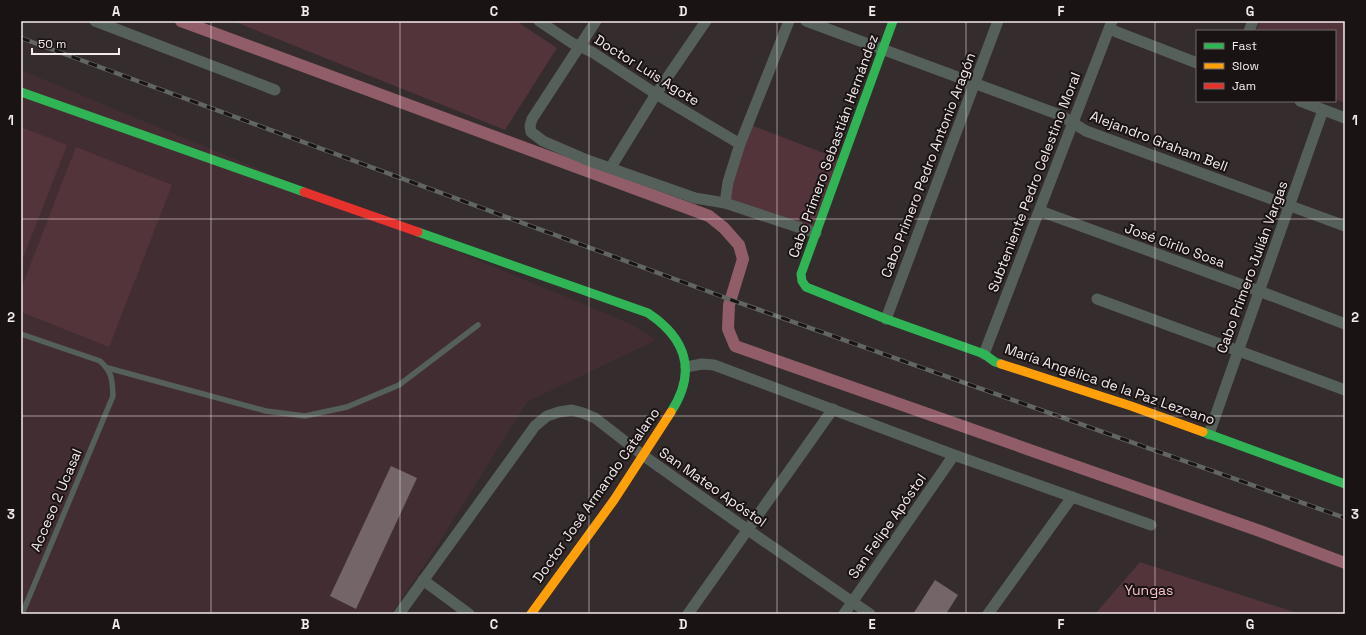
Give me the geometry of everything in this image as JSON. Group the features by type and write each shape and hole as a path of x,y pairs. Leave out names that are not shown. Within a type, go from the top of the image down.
{"street":[{"path":"95,21 275,90"},
{"name":"Doctor Luis Agote","path":"539,21 572,43 592,52 656,94 740,144"},
{"path":"596,21 532,118 530,126 531,132 543,141 587,160 695,198 725,203 816,233"},
{"path":"611,168 656,94 706,21"},
{"path":"725,203 728,182 740,144 789,21"},
{"name":"Alejandro Graham Bell","path":"806,21 1060,115 1086,131 1345,226"},
{"name":"Cabo Primero Sebastián Hernández","path":"802,281 801,274 893,21"},
{"name":"Cabo Primero Pedro Antonio Aragón","path":"886,319 998,21"},
{"path":"1110,25 1196,63"},
{"name":"Subteniente Pedro Celestino Moral","path":"984,354 1110,25"},
{"path":"21,92 648,313 659,320 673,334 680,347 686,368 702,364 714,365 834,409 954,456 1151,525"},
{"path":"1303,102 1345,118"},
{"name":"Cabo Primero Julián Vargas","path":"1209,434 1323,110"},
{"name":"José Cirilo Sosa","path":"1040,211 1345,324"},
{"name":"María Angélica de la Paz Lezcano","path":"802,281 806,287 886,319 984,354 995,362 1131,406 1345,484"},
{"path":"1097,299 1345,390"},
{"name":"Doctor José Armando Catalano","path":"531,614 644,456 680,396 685,382 686,368"},
{"path":"688,614 834,409"},
{"name":"San Mateo Apóstol","path":"399,614 535,426 547,416 572,410 595,418 644,456 870,614"},
{"name":"San Felipe Apóstol","path":"844,614 954,456"},
{"path":"988,614 1072,497"},
{"path":"423,580 469,614"}],"lane":[{"path":"21,334 100,361 108,368 266,412 305,416 347,407 399,385 478,325"},
{"name":"Acceso 2 Ucasal","path":"22,614 113,396 112,378 108,368"}],"shaded area":[{"path":"21,70 631,324 656,340 527,402 430,557 391,614 21,614"}],"green space":[{"path":"233,21 516,21 557,48 505,130"},
{"path":"1260,21 1345,21 1345,103 1336,99 1336,30 1256,30"},
{"path":"748,124 842,160 816,233 725,203"},
{"path":"21,127 67,145 21,263"},
{"path":"76,147 172,185 109,347 21,312 21,289"},
{"name":"Yungas","path":"1140,562 1300,614 1095,614"}],"building":[{"path":"391,466 417,478 356,609 330,596"},
{"path":"935,580 958,595 946,614 913,614"}],"waterway":[{"path":"181,21 709,216 724,228 739,245 743,259 729,305 728,329 735,346 1260,531 1345,563"}],"railway":[{"path":"21,38 726,298 1345,518"}],"traffic: fast":[{"path":"893,21 801,274 802,281 806,287 886,319 984,354 995,362 1001,364"},
{"path":"21,92 304,192"},
{"path":"418,232 648,313 672,334 684,357 684,383 671,412"},
{"path":"1203,432 1345,484"}],"traffic: slow":[{"path":"1001,364 1131,406 1203,432"},
{"path":"531,614 614,500 671,412"}],"traffic: jam":[{"path":"304,192 418,232"}]}
